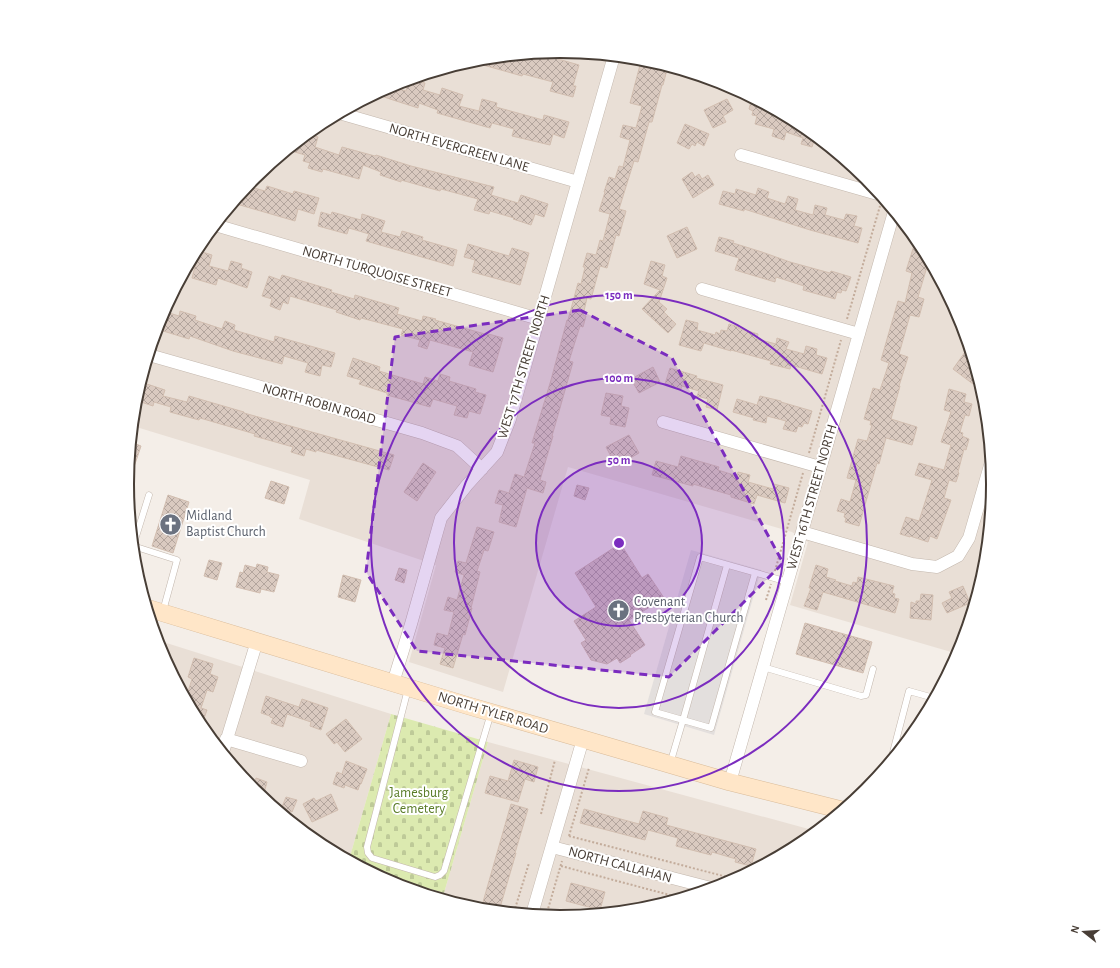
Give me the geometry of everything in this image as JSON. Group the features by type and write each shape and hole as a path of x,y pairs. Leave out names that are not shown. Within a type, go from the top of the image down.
{"main road":[{"name":"NORTH TYLER ROAD","path":"155,610 670,765 730,782 836,808"}],"street":[{"name":"WEST 17TH STREET NORTH","path":"401,685 411,624 441,518 467,484 497,452 510,419 612,62"},
{"name":"NORTH EVERGREEN LANE","path":"347,115 578,182"},
{"path":"740,156 876,199"},
{"name":"WEST 16TH STREET NORTH","path":"730,782 892,218"},
{"name":"NORTH TURQUOISE STREET","path":"221,227 539,319"},
{"path":"702,289 859,334"},
{"name":"NORTH ROBIN ROAD","path":"154,356 422,433 457,446 482,469"},
{"path":"663,422 820,467"},
{"path":"802,532 912,564 937,567 958,556 969,538 986,480"},
{"path":"224,745 257,641"},
{"path":"226,739 301,761"},
{"path":"533,909 583,739"},
{"name":"NORTH CALLAHAN","path":"552,847 693,888"}],"lane":[{"path":"137,533 149,495"},
{"path":"139,548 177,560 155,610"},
{"path":"755,573 711,728 655,712 700,557 788,582"},
{"path":"670,765 727,565"},
{"path":"763,667 861,696 866,695 873,669"},
{"path":"401,685 367,846 368,853 372,858 435,877 444,871 491,712"},
{"path":"895,747 910,691 929,697"}],"path":[{"path":"766,600 879,202"},
{"path":"541,814 555,760"},
{"path":"569,836 726,877"},
{"path":"515,907 528,863"},
{"path":"561,866 668,896"}],"highlighted area":[{"path":"580,310 672,358 783,563 669,677 417,651 366,572 395,337"}],"shaded area":[{"path":"560,58 588,59 643,66 723,90 773,115 797,130 841,164 861,183 880,203 914,247 929,271 954,321 978,401 985,456 986,484 985,512 978,567 963,621 952,652 790,605 808,542 792,532 568,467 503,692 409,662 436,565 299,519 310,480 138,428 142,401 157,347 166,321 191,271 222,225 259,183 301,146 347,115 397,90 450,73 477,66 504,62"},
{"path":"691,550 761,570 714,735 644,714"},
{"path":"164,642 391,714 350,855 301,822 279,804 240,765 206,721 191,697"},
{"path":"488,742 809,829 773,853 723,878 643,902 588,909 532,909 477,902 450,895 421,886 444,893"}],"green space":[{"name":"Jamesburg Cemetery","path":"391,714 488,742 444,893 397,878 350,855"}],"building":[{"path":"555,58 579,65 573,86 576,86 573,97 550,91 553,82 523,74 522,76 483,65 532,59"},
{"path":"640,66 666,72 652,122 649,122 638,162 634,161 619,209 626,211 619,236 616,235 607,268 600,266 591,299 587,298 583,315 586,316 583,327 580,326 569,361 573,362 540,480 546,482 543,493 527,488 516,527 499,522 503,505 495,503 499,490 509,493 515,474 524,477 535,443 532,443 567,320 578,283 581,284 585,267 583,267 587,253 596,255 600,240 603,241 610,214 599,211 604,192 609,177 615,179 619,166 623,167 630,140 620,137 623,125 636,128 642,106 630,103"},
{"path":"421,82 425,83 423,90 440,95 442,88 463,95 459,106 479,111 482,99 497,103 496,107 543,120 544,115 569,122 564,138 553,134 550,145 512,136 514,129 492,123 490,128 437,113 438,110 419,103 418,108 383,97 400,89 406,91 407,86"},
{"path":"727,99 733,110 723,116 726,122 713,128 704,110"},
{"path":"751,103 773,115 814,142 812,147 801,144 803,138 786,132 784,140 772,136 774,129 755,124 757,116 752,115 753,111 749,109"},
{"path":"685,124 709,134 704,146 697,142 695,146 692,144 689,149 677,143"},
{"path":"315,136 318,137 315,147 339,155 342,147 494,187 491,195 518,203 521,195 548,204 544,217 535,214 531,225 490,211 489,214 474,210 478,199 441,189 440,191 401,180 401,182 380,175 381,172 363,165 359,179 323,169 322,172 308,168 310,163 303,161 305,155 294,152"},
{"path":"692,172 695,177 699,174 702,179 708,175 714,185 693,198 682,179"},
{"path":"267,186 293,194 294,191 319,198 314,214 298,209 295,221 239,205 254,188 265,191"},
{"path":"758,188 769,192 767,198 785,204 788,196 798,199 795,210 813,215 815,205 827,208 825,215 844,220 846,214 857,216 854,226 862,228 858,243 810,230 744,209 744,211 719,204 723,191 735,194 736,189 756,195"},
{"path":"321,212 331,215 332,212 361,220 362,214 385,221 381,232 400,237 402,231 423,237 422,240 457,250 453,266 366,241 369,234 349,228 347,234 318,226"},
{"path":"687,227 697,249 677,258 667,236"},
{"path":"719,237 734,241 733,243 790,262 851,277 846,291 842,290 841,293 837,292 835,299 803,290 804,286 776,277 775,282 735,270 739,258 715,251"},
{"path":"468,244 509,256 512,248 529,253 520,285 472,272 475,260 464,257"},
{"path":"914,247 927,267 918,297 924,299 919,317 910,315 899,354 908,357 891,419 917,427 912,445 886,438 879,464 877,463 859,526 845,522 845,513 837,511 841,499 850,502 856,480 847,478 858,439 867,441 872,425 870,425 871,421 864,419 873,388 880,390 889,363 881,360 898,301 905,303 912,273 906,271"},
{"path":"203,252 212,255 209,266 228,271 231,261 242,264 241,268 252,272 247,288 218,278 216,285 192,278 196,263"},
{"path":"651,261 665,265 662,276 667,278 659,302 667,309 664,312 676,324 668,333 642,309 660,290 644,284"},
{"path":"282,275 332,290 331,292 354,299 355,295 399,308 397,314 422,321 423,316 503,338 493,372 469,365 473,352 430,340 427,349 418,346 420,340 401,335 403,329 361,318 360,320 336,312 337,310 290,296 288,304 283,302 280,310 270,306 272,299 262,296 269,276 280,280"},
{"path":"180,311 196,316 195,320 222,329 225,321 235,325 234,330 274,342 275,336 335,353 331,367 322,365 320,376 305,372 308,363 284,356 282,364 233,351 190,336 189,339 163,331 170,313 179,316"},
{"path":"686,320 698,323 697,330 715,335 716,332 720,334 721,330 727,331 729,324 758,334 757,339 776,344 777,338 789,342 786,349 804,354 806,346 817,349 816,355 827,358 822,374 791,365 790,369 770,364 771,361 704,343 701,351 679,345"},
{"path":"965,353 973,384 953,369"},
{"path":"353,358 380,367 379,371 423,384 425,377 438,381 440,374 450,377 449,381 476,389 475,392 486,395 480,414 469,411 467,418 454,415 457,406 433,399 430,407 387,395 387,393 359,384 361,380 347,376"},
{"path":"653,367 660,382 639,393 631,379"},
{"path":"670,368 697,376 696,378 723,385 717,410 706,407 708,399 697,396 699,391 682,386 681,389 665,384"},
{"path":"146,384 165,390 163,396 187,402 189,396 394,455 389,470 316,450 316,452 306,449 304,456 291,452 293,447 254,436 255,434 200,418 199,420 170,412 171,407 154,402 153,406 142,402"},
{"path":"949,389 966,394 964,402 972,404 969,416 965,415 960,432 963,433 962,436 969,439 966,450 964,449 956,482 949,480 944,498 951,500 937,539 930,536 928,542 900,534 906,517 919,521 932,480 915,475 919,463 944,470 951,445 941,442 951,412 944,410"},
{"path":"606,393 623,396 621,406 629,408 625,427 610,424 611,417 601,415"},
{"path":"760,396 812,411 808,424 804,423 802,427 798,426 796,432 783,429 786,421 767,416 766,423 753,420 754,418 733,412 737,399 757,405"},
{"path":"629,435 639,453 616,466 606,447"},
{"path":"136,444 141,446 135,465"},
{"path":"681,456 719,467 718,470 737,476 738,472 750,475 748,482 773,489 774,484 789,488 785,503 757,495 754,504 731,497 731,495 693,484 693,486 652,475 656,461 678,467"},
{"path":"423,463 436,472 417,501 404,492"},
{"path":"271,481 289,487 284,504 265,498"},
{"path":"577,485 589,488 585,500 574,496"},
{"name":"Midland Baptist Church","path":"168,495 189,502 173,553 152,546"},
{"path":"477,527 494,532 488,551 484,550 477,571 480,572 472,608 465,635 463,634 453,668 440,664 445,648 434,645 437,633 448,636 454,612 444,610 448,597 457,600 464,575 455,572 458,561 466,563"},
{"name":"Covenant Presbyterian Church","path":"622,546 642,578 648,574 664,598 629,620 645,645 620,663 617,658 607,664 591,660 581,643 586,640 574,621 596,607 575,573 615,547 617,550"},
{"path":"209,560 222,563 217,580 204,576"},
{"path":"257,564 268,567 267,572 279,575 274,592 261,589 260,593 236,587 240,572 243,573 245,565 256,568"},
{"path":"816,565 828,569 826,577 852,586 853,582 857,583 858,577 894,586 892,593 895,594 894,598 899,599 895,613 823,592 817,610 804,606 811,588 809,588"},
{"path":"399,568 407,570 404,583 395,580"},
{"path":"343,575 361,580 355,602 338,597"},
{"path":"963,586 969,601 968,604 947,613 942,603 952,598 949,592"},
{"path":"921,594 933,595 931,620 910,618 911,602 916,604 916,601 920,601"},
{"path":"805,623 872,642 863,673 796,654"},
{"path":"194,658 213,664 210,674 218,677 213,692 207,690 201,708 207,710 204,718 188,691 192,679 188,677"},
{"path":"266,696 299,707 302,699 328,708 321,730 310,726 311,722 287,714 283,727 271,723 273,718 261,713"},
{"path":"346,719 362,739 345,752 337,742 334,744 326,734"},
{"path":"514,760 538,767 534,782 525,779 518,802 485,793 490,776 508,781"},
{"path":"346,761 367,769 358,790 345,785 344,788 333,784 337,772 342,774"},
{"path":"256,778 267,782 265,790 255,781"},
{"path":"331,794 338,810 312,822 303,804 314,798 316,801"},
{"path":"286,797 297,800 292,812 290,811 290,813 282,807"},
{"path":"511,804 528,809 501,905 483,903"},
{"path":"584,809 639,824 643,811 668,818 666,825 756,849 752,864 749,865 735,862 736,859 712,852 711,855 676,846 678,838 648,830 645,840 580,823"},
{"path":"571,883 605,892 601,908 594,908 566,901"}],"place":[{"name":"Midland Baptist Church","path":"170,524"},
{"name":"Covenant Presbyterian Church","path":"618,610"}]}
